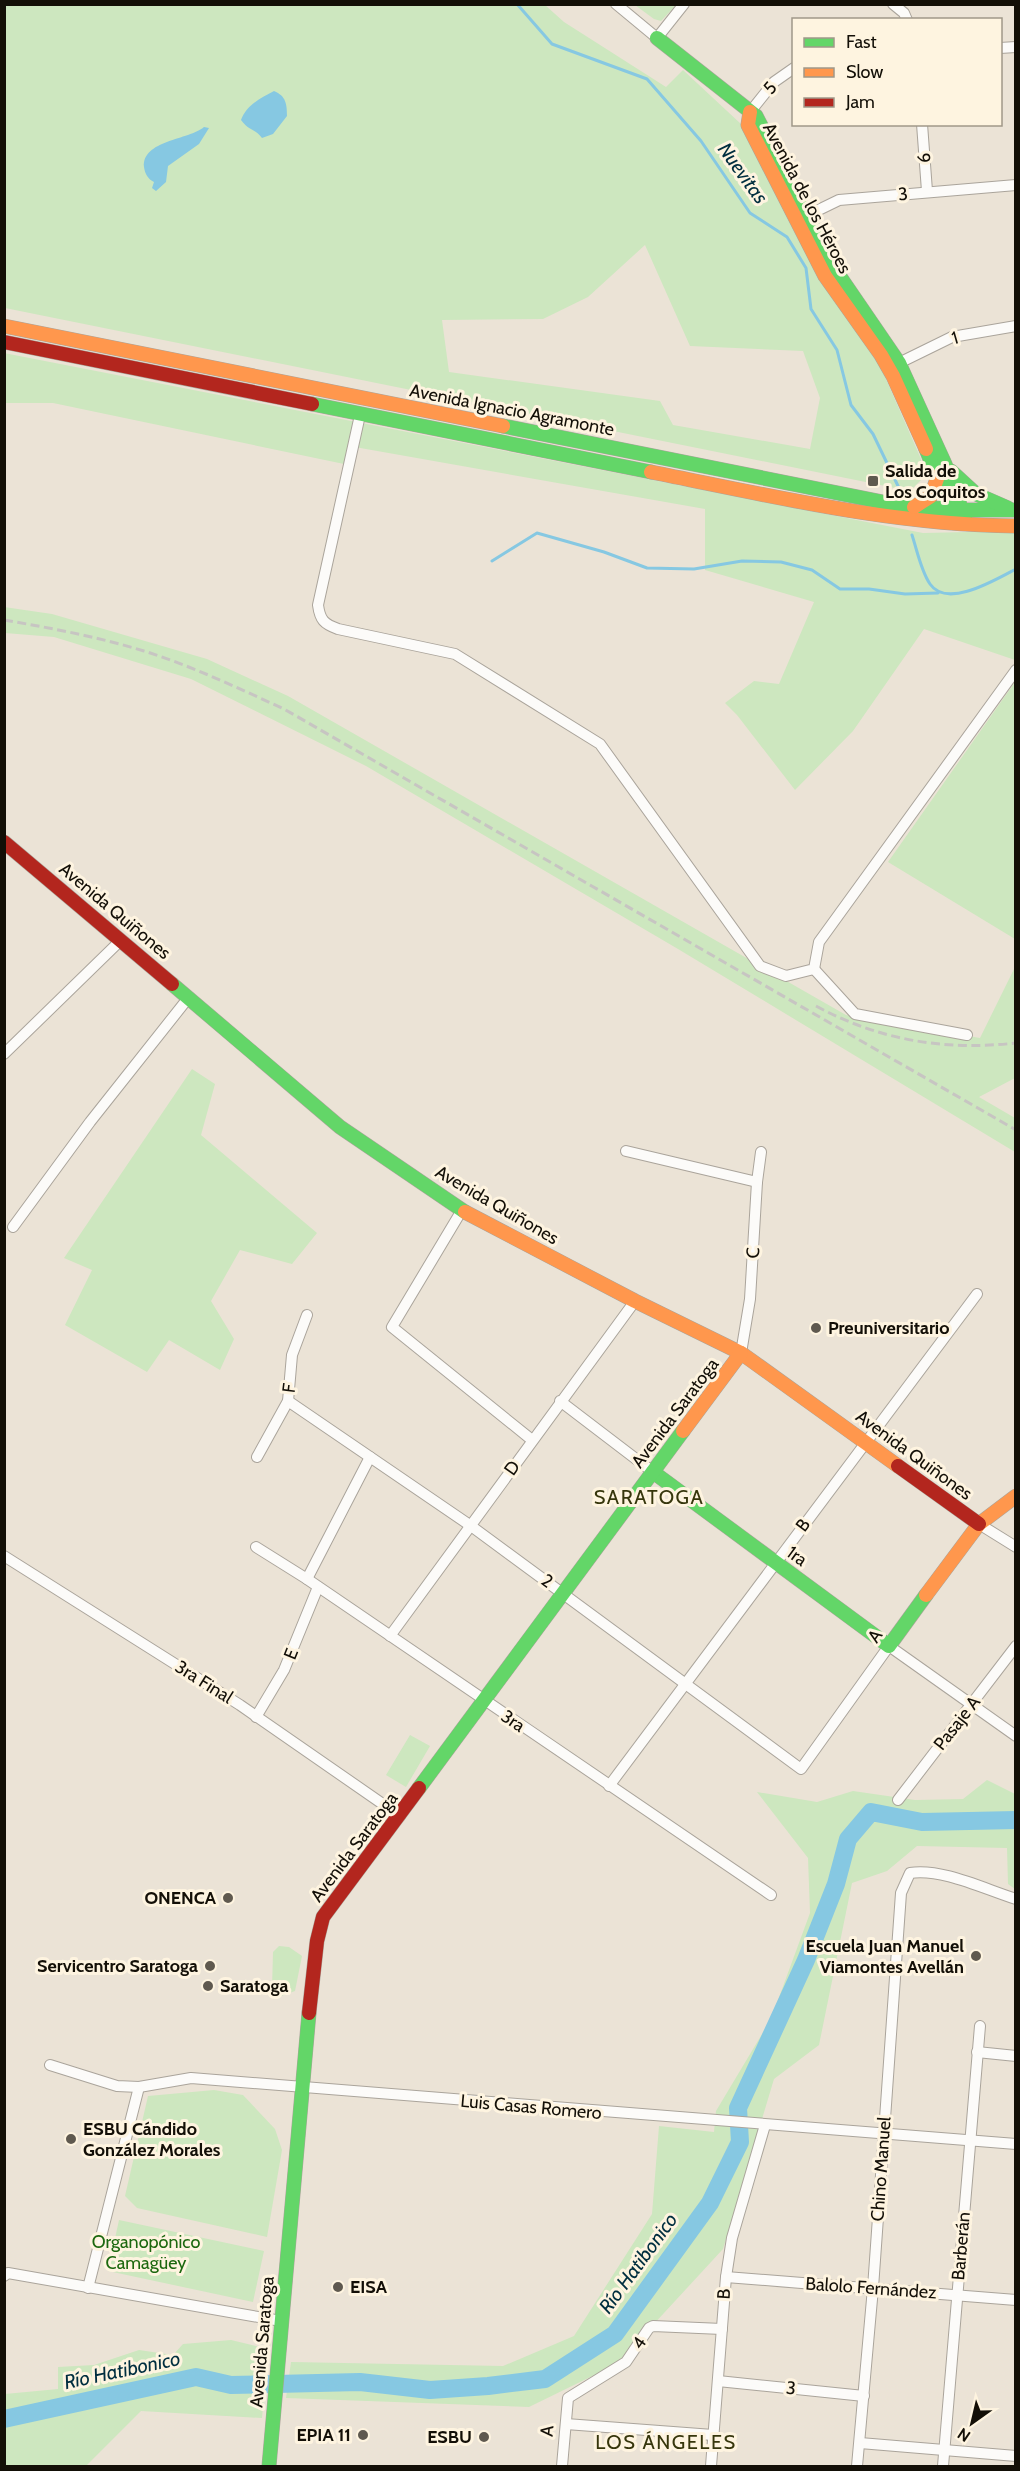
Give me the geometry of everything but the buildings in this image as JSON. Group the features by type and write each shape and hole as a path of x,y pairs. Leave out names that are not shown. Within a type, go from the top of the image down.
{"main road":[{"name":"Avenida de los Héroes","path":"657,38 759,121 825,276 881,355 941,470"},
{"name":"Avenida de los Héroes","path":"801,219 899,363 962,526"},
{"name":"Avenida Ignacio Agramonte","path":"4,326 881,502 957,510 1016,510"},
{"name":"Avenida Ignacio Agramonte","path":"4,342 856,513 906,521 962,526 1016,526"},
{"path":"914,507 926,502 932,496 941,470 989,503 1016,510"},
{"name":"Avenida Quiñones","path":"4,842 340,1127 462,1210 635,1301 741,1353 979,1524"},
{"name":"Avenida Saratoga","path":"269,2466 316,1941 323,1917 741,1353"},
{"name":"1ra","path":"653,1472 889,1646"},
{"name":"A","path":"889,1646 979,1524 1016,1496"}],"street":[{"path":"616,4 657,38 684,4"},
{"path":"893,4 906,18"},
{"name":"5","path":"750,112 774,82 792,69"},
{"name":"6","path":"921,126 927,191"},
{"name":"3","path":"801,219 839,200 1016,185"},
{"name":"1","path":"899,363 952,337 1016,326"},
{"path":"360,415 318,605 320,618 326,625 338,629 455,654 600,744 760,966 786,976 814,969"},
{"path":"814,969 819,942 1016,670"},
{"path":"4,1054 121,940"},
{"path":"814,969 855,1014 967,1035"},
{"path":"13,1227 90,1122 189,998"},
{"path":"626,1151 757,1182"},
{"name":"C","path":"741,1353 750,1299 761,1152"},
{"path":"462,1210 392,1327 532,1440"},
{"name":"B","path":"609,1786 977,1294"},
{"name":"D","path":"390,1636 635,1301"},
{"name":"F","path":"257,1457 288,1401 292,1355 307,1315"},
{"name":"2","path":"288,1401 471,1526 801,1769"},
{"name":"1ra","path":"560,1401 653,1472"},
{"path":"307,1579 370,1457"},
{"path":"979,1524 1016,1547"},
{"name":"3ra","path":"256,1547 307,1579 484,1702 771,1895"},
{"name":"3ra Final","path":"4,1556 256,1717 400,1816"},
{"name":"E","path":"256,1717 284,1670 318,1587"},
{"name":"1ra","path":"889,1646 1016,1736"},
{"name":"A","path":"801,1769 889,1646"},
{"name":"Pasaje A","path":"898,1800 1016,1646"},
{"name":"Chino Manuel","path":"857,2466 873,2288 901,1893 910,1873 922,1871 939,1874 1016,1899"},
{"name":"Barberán","path":"943,2466 980,2025"},
{"path":"977,2052 1016,2056"},
{"name":"Luis Casas Romero","path":"50,2065 117,2086 139,2087 191,2078 1016,2144"},
{"path":"88,2288 139,2087"},
{"name":"B","path":"711,2466 726,2277 732,2238 765,2125"},
{"path":"4,2276 8,2273 281,2321"},
{"name":"Balolo Fernández","path":"726,2277 1016,2300"},
{"name":"4","path":"568,2398 626,2361 649,2328 653,2326 722,2329"},
{"name":"3","path":"718,2381 864,2396"},
{"name":"A","path":"562,2466 568,2398"},
{"path":"566,2424 713,2435"},
{"path":"860,2443 1016,2456"}],"green space":[{"path":"4,5 545,5 564,22 666,87 683,70 741,124 879,363 921,459 921,480 910,491 5,308","holes":["645,245 690,346 803,351 820,398 810,449 673,425 660,401 449,372 442,320 543,319 588,297"]},
{"path":"635,5 676,5 661,21 654,19"},
{"path":"4,353 923,533 1015,531 1015,660 924,629 853,731 795,790 737,715 725,703 754,681 779,684 814,602 705,570 705,509 349,446 344,464 53,403 5,403"},
{"path":"4,607 52,614 207,659 288,696 846,1015 980,1038 1015,967 1015,1078 979,1097 1015,1118 1015,1152 678,949 366,766 191,679 54,637 5,633"},
{"path":"1015,682 1015,939 888,862"},
{"path":"192,1069 215,1084 201,1135 317,1233 292,1264 240,1250 211,1301 234,1339 220,1370 169,1340 147,1372 65,1325 92,1270 64,1258"},
{"path":"410,1735 430,1746 406,1787 386,1775"},
{"path":"987,1780 1015,1794 1015,1889 1008,1884 1007,1848 917,1846 887,1871 852,1883 819,2045 774,2079 723,2249 617,2364 529,2407 286,2398 291,2362 503,2366 574,2336 652,2214 659,2126 714,2132 716,2111 771,2019 810,1913 808,1858 757,1792 817,1802 853,1791 915,1800 963,1799"},
{"path":"279,1946 289,1947 302,1956 295,1991 281,1996 272,1991 273,1952"},
{"path":"214,2090 243,2095 275,2129 282,2150 267,2237 137,2208 125,2196 148,2096"},
{"name":"Organopónico Camagüey","path":"119,2220 264,2251 253,2302 108,2271"},
{"path":"231,2340 268,2349 262,2418 141,2411 86,2466 5,2466 5,2394 58,2389 58,2367 94,2365 139,2350 173,2355 183,2344"}],"water":[{"path":"274,91 285,101 287,116 273,134 262,138 241,120 250,106"},
{"path":"204,127 209,128 199,144 168,166 166,182 156,191 152,188 154,182 147,176 144,167 145,158 150,151"}],"waterway":[{"name":"Nuevitas","path":"517,4 552,44 647,79 701,141 750,213 787,237 806,268 811,309 837,350 851,405 873,434 899,488"},
{"path":"492,561 537,533 604,552 647,568 694,569 742,561 781,562 812,570 840,589 869,589 905,594 938,593"},
{"name":"Nuevitas","path":"912,535 924,573 930,584 938,591 948,594 972,590 1016,569"},
{"name":"Río Hatibonico","path":"4,2419 196,2377 231,2385 360,2382 430,2390 545,2379 615,2334 710,2203 740,2142 738,2108 806,1960 836,1884 848,1839 871,1812 922,1822 1016,1820"}],"railway":[{"path":"4,620 74,633 144,651 197,670 284,709 1016,1130"},
{"path":"816,1006 864,1027 913,1040 963,1045 1016,1043"}],"traffic: fast":[{"path":"657,38 756,116 834,268 899,363 945,464 966,521"},
{"path":"312,404 651,472"},
{"path":"503,426 903,506 963,510 1016,510"},
{"path":"926,449 954,519"},
{"path":"951,471 976,494 1008,508"},
{"path":"172,984 340,1127 465,1212"},
{"path":"419,1788 683,1431"},
{"path":"653,1472 889,1646 926,1595"},
{"path":"269,2466 309,2013"}],"traffic: slow":[{"path":"750,112 748,125 825,276 881,355 926,449"},
{"path":"4,326 503,426"},
{"path":"651,472 878,515 924,521 1016,526"},
{"path":"914,507 931,496 938,476"},
{"path":"465,1212 635,1301 741,1353 898,1466"},
{"path":"683,1431 741,1353"},
{"path":"926,1595 979,1524 1016,1496"}],"traffic: jam":[{"path":"4,342 312,404"},
{"path":"4,842 172,984"},
{"path":"898,1466 979,1524"},
{"path":"309,2013 317,1941 323,1917 419,1788"}],"place":[{"name":"Salida de Los Coquitos","path":"873,481"},
{"name":"Preuniversitario","path":"816,1328"},
{"name":"ONENCA","path":"228,1898"},
{"name":"Escuela Juan Manuel Viamontes Avellán","path":"976,1956"},
{"name":"Servicentro Saratoga","path":"210,1966"},
{"name":"Saratoga","path":"208,1986"},
{"name":"ESBU Cándido González Morales","path":"71,2139"},
{"name":"EISA","path":"338,2287"},
{"name":"EPIA 11","path":"363,2435"},
{"name":"ESBU","path":"484,2437"}],"district":[{"name":"SARATOGA","path":"649,1497"},
{"name":"LOS ÁNGELES","path":"666,2442"}]}
